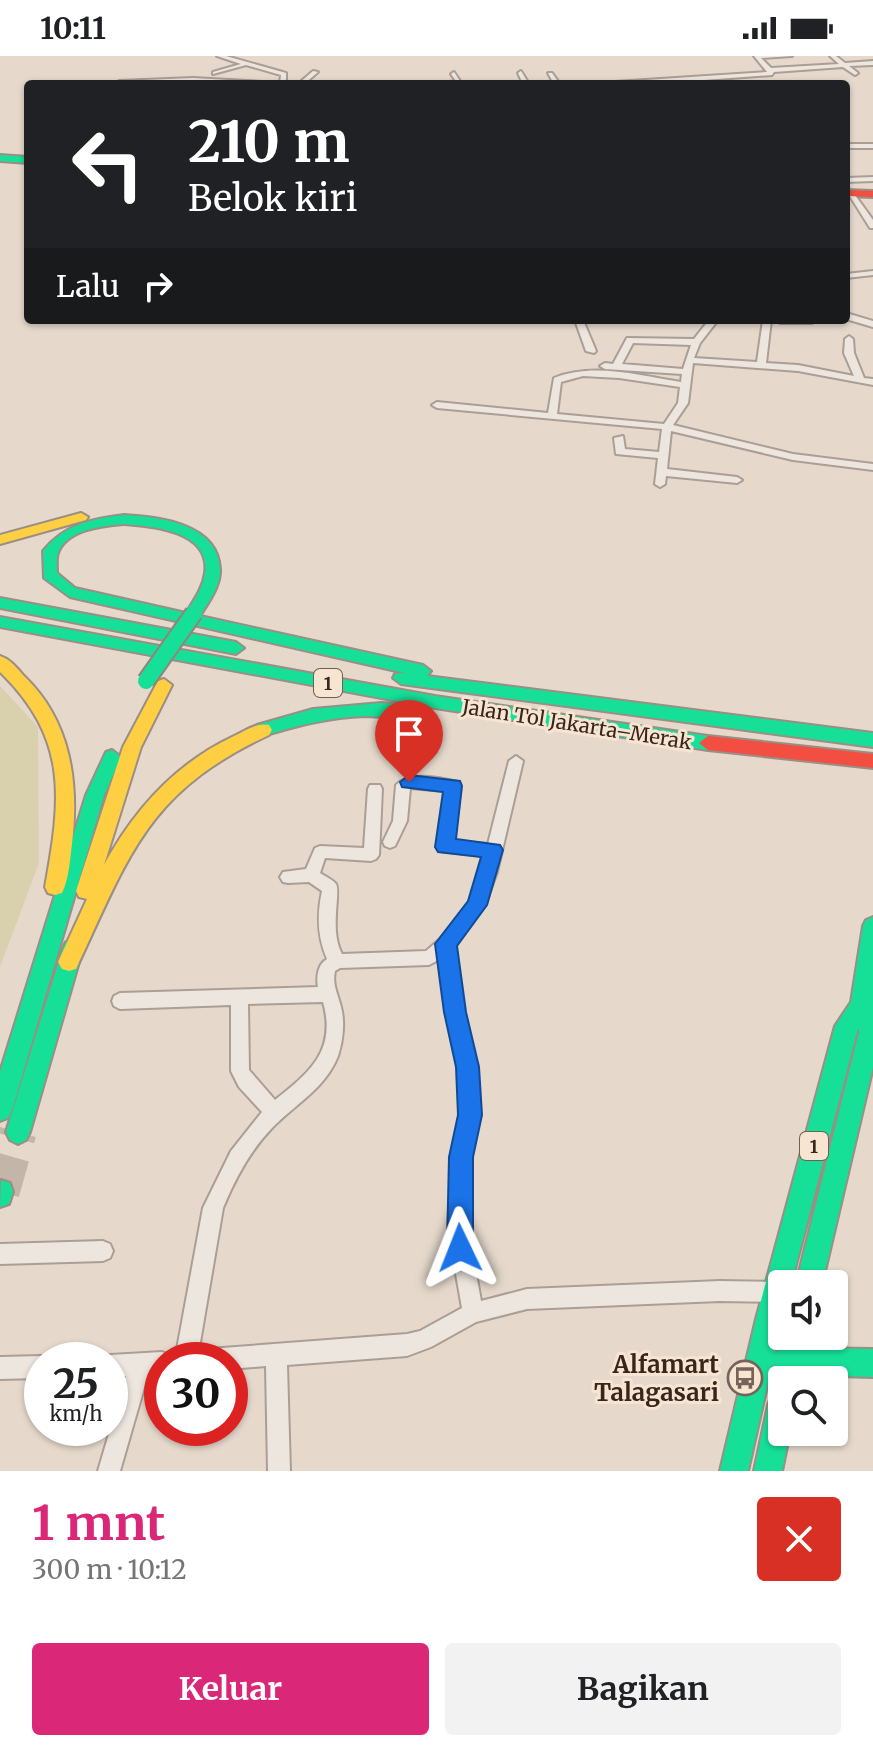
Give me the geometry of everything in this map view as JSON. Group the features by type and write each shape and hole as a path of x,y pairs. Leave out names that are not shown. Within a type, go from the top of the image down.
{"main road":[{"path":"0,156 24,158"},
{"path":"0,540 69,519 113,511 144,512 180,519 207,535 218,548 223,563 219,590 155,683 95,795 40,969 0,1110"},
{"path":"201,615 213,564 209,550 198,537 170,524 109,520 86,525 64,535 50,551 46,566 51,580 70,592 539,698"},
{"name":"Jalan Tol Jakarta–Merak","path":"0,603 410,680 873,740"},
{"name":"Jalan Tol Jakarta–Merak","path":"0,622 397,696 656,737 873,761"},
{"path":"0,662 23,681 44,708 61,749 65,795 58,866 40,969"},
{"path":"18,1132 116,792 155,683"},
{"path":"69,962 104,880 130,833 166,791 195,766 246,736 314,715 372,708 603,735 656,737"},
{"name":"1","path":"782,1270 846,1026 861,1005 873,926"},
{"name":"1","path":"812,1270 870,1032 861,1005"},
{"name":"1","path":"734,1471 768,1327"},
{"path":"762,1353 780,1366"},
{"path":"845,1366 873,1363"},
{"path":"768,1471 773,1446"}],"street":[{"path":"220,56 284,74 282,80"},
{"path":"789,56 756,57 771,70 873,63"},
{"path":"833,56 855,73"},
{"path":"861,63 873,72"},
{"path":"215,73 244,65"},
{"path":"711,80 772,73 771,70"},
{"path":"306,80 315,72"},
{"path":"521,73 524,80"},
{"path":"454,74 461,80"},
{"path":"550,74 554,80"},
{"path":"850,146 873,146"},
{"path":"873,179 855,191 873,226"},
{"path":"850,276 873,273"},
{"path":"850,317 873,324"},
{"path":"580,324 588,358"},
{"path":"660,484 667,427 683,403 689,360 696,342 711,324"},
{"path":"761,365 766,324"},
{"path":"849,339 849,353 861,381"},
{"path":"616,367 630,340 696,342"},
{"path":"571,365 588,358 616,367 688,372"},
{"path":"689,360 761,365 873,382"},
{"path":"552,416 557,380 568,375 594,374 686,385"},
{"path":"437,405 667,427 793,457 873,467"},
{"path":"619,438 620,452 663,455"},
{"path":"661,472 737,480"},
{"path":"189,1342 213,1208 242,1151 274,1112 306,1087 326,1063 335,1017 326,994 325,973 329,966 338,961 429,958 446,944 477,905 516,761"},
{"path":"372,839 397,843 403,785 409,782 453,786 445,847 493,850"},
{"path":"312,875 320,852 369,857 375,789"},
{"path":"288,877 312,875 330,888 327,902 330,946 338,961"},
{"path":"446,944 455,1012 468,1067 470,1115 461,1157 458,1229 473,1313"},
{"path":"120,1001 326,994"},
{"path":"239,997 240,1071 245,1081 274,1112"},
{"path":"0,1254 103,1251"},
{"path":"248,1358 407,1345 424,1340 473,1313 506,1303 550,1297 768,1292"},
{"path":"276,1356 279,1471"},
{"path":"0,1368 24,1367"},
{"path":"109,1471 144,1382"}],"shaded area":[{"path":"0,686 38,727 39,863 0,967"}],"tunnel":[{"path":"1,1192 18,1132"}],"traffic: fast":[{"path":"0,158 24,160"},
{"path":"194,613 209,585 213,567 205,545 184,530 156,522 124,519 93,523 67,534 51,551 49,575 70,592 423,671"},
{"path":"0,603 236,648"},
{"path":"146,681 194,613"},
{"path":"0,622 435,702 708,743"},
{"path":"401,678 873,740"},
{"path":"263,730 296,719 330,713 399,710"},
{"path":"0,1110 95,795 112,757"},
{"path":"812,1270 870,1032 861,1005 873,926"},
{"path":"18,1132 73,948"},
{"path":"734,1471 769,1319 846,1026 861,1005"},
{"path":"791,1366 794,1350"},
{"path":"785,1361 873,1363"},
{"path":"768,1471 773,1446"}],"traffic: slow":[{"path":"0,540 81,517"},
{"path":"0,662 44,712 56,737 63,764 65,822 55,887"},
{"path":"86,891 132,747 164,685"},
{"path":"69,962 120,855 164,795 191,770 224,748 263,730"}],"traffic: jam":[{"path":"850,193 873,194"},
{"path":"708,743 873,761"}],"place":[{"name":"Alfamart Talagasari","path":"745,1378"}],"route":[{"path":"409,782 453,786 445,847 493,850 477,905 446,944 455,1012 468,1067 470,1115 461,1157 460,1248"}]}
